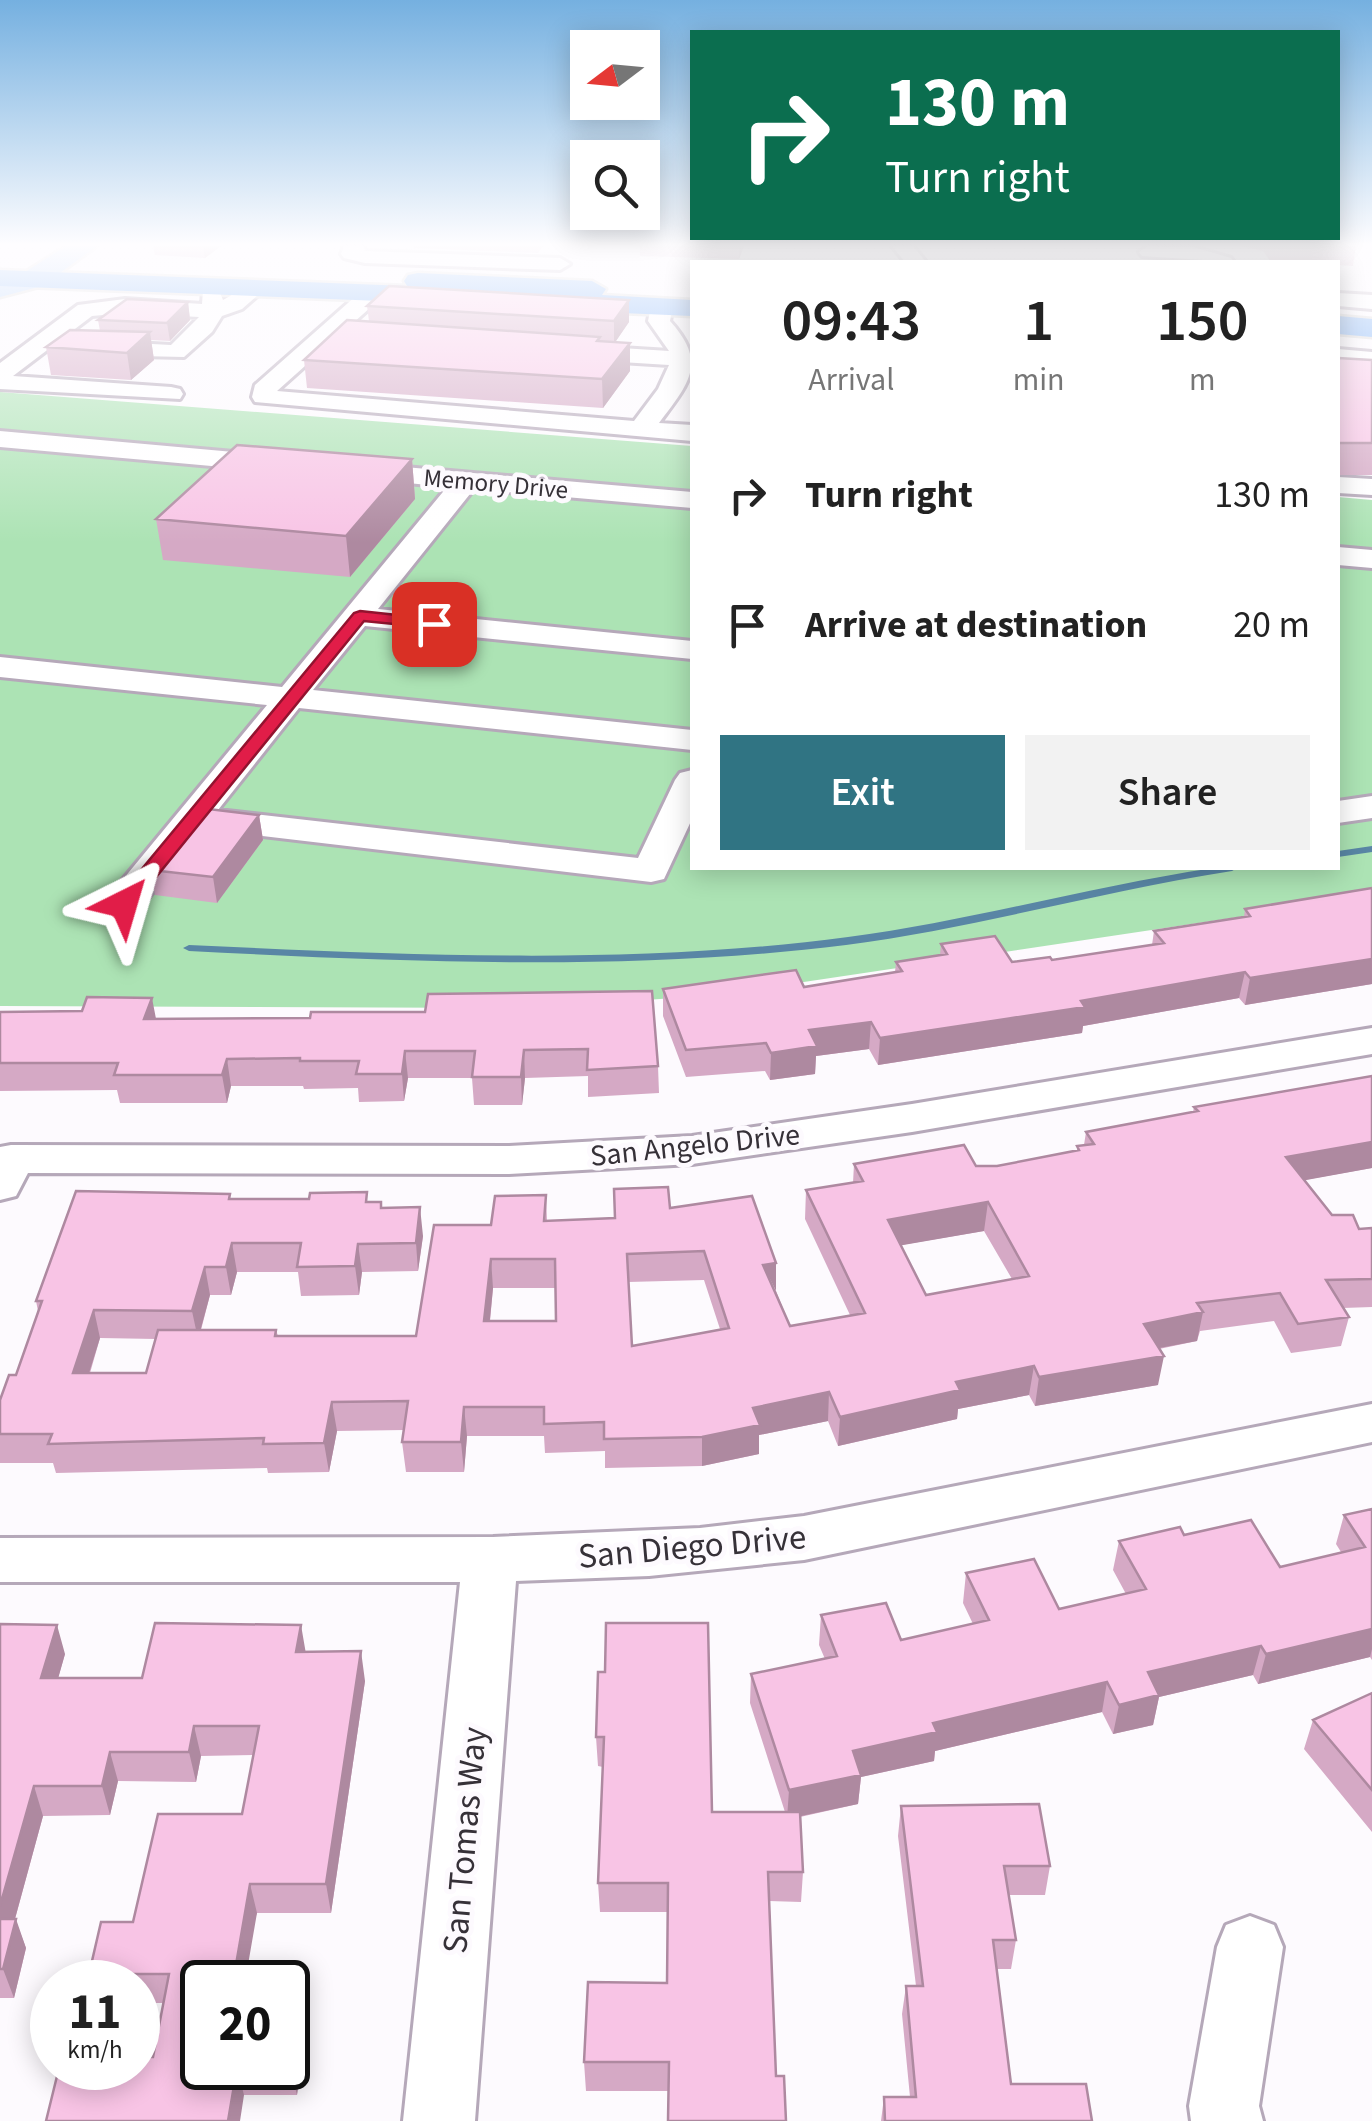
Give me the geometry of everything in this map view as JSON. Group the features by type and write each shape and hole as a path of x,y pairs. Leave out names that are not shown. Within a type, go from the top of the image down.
{"street":[{"path":"0,374 36,345 176,352 184,345"},
{"path":"312,345 264,390 264,397 275,401 690,433"},
{"path":"555,351 685,348 679,374 641,429"},
{"path":"1340,356 1372,359"},
{"path":"0,382 171,394"},
{"name":"Memory Drive","path":"0,440 690,500"},
{"path":"124,904 466,481"},
{"path":"1340,485 1372,487"},
{"path":"1340,556 1372,559"},
{"path":"360,616 690,650"},
{"path":"0,667 690,740"},
{"path":"197,818 651,871 690,784"},
{"path":"1340,812 1372,807"},
{"name":"San Angelo Drive","path":"5,1172 510,1160 692,1150 912,1118 1372,1040"},
{"name":"San Diego Drive","path":"0,1560 658,1556 804,1538 1372,1423"},
{"name":"San Tomas Way","path":"439,2121 490,1560"},
{"path":"1227,2121 1224,2106 1250,1947"}],"green space":[{"path":"0,392 690,446 690,870 1340,870 1340,497 1372,500 1372,897 716,995 533,1008 0,1006"}],"building":[{"path":"49,345 136,345 127,353 46,347"},
{"path":"320,345 628,345 602,379 304,360"},
{"path":"1340,358 1372,360 1372,443 1340,443"},
{"path":"237,445 412,459 346,536 156,519"},
{"path":"200,808 259,815 213,877 151,870"},
{"path":"1372,888 1372,959 1250,978 1245,972 1081,1001 1085,1007 880,1038 871,1022 809,1030 817,1046 771,1053 766,1043 686,1050 663,989 796,970 804,987 902,971 896,962 947,954 941,944 995,936 1012,962 1050,957 1052,960 1164,943 1154,931 1250,916 1245,909"},
{"path":"652,991 658,1066 587,1070 588,1049 524,1050 521,1077 472,1077 475,1051 405,1051 402,1074 356,1074 359,1061 300,1058 227,1059 222,1075 114,1075 118,1063 0,1063 0,1012 82,1011 87,997 152,998 144,1019 310,1018 311,1012 425,1012 428,994"},
{"path":"1372,1076 1372,1142 1286,1157 1332,1215 1353,1215 1359,1229 1372,1228 1372,1279 1326,1280 1349,1317 1298,1324 1280,1293 1197,1303 1203,1312 1144,1324 1164,1356 1039,1377 1034,1366 956,1382 960,1390 840,1417 829,1392 753,1408 760,1425 702,1437 604,1439 604,1422 544,1424 544,1407 464,1407 461,1442 402,1442 408,1401 332,1402 324,1443 263,1444 264,1438 48,1444 52,1434 0,1434 0,1400 9,1375 16,1375 42,1301 36,1301 76,1191 230,1194 229,1199 309,1199 310,1193 367,1192 366,1202 381,1202 381,1208 420,1207 416,1243 358,1244 355,1266 297,1267 301,1243 232,1243 226,1267 205,1267 192,1311 94,1310 73,1373 146,1373 158,1330 276,1330 275,1336 416,1336 434,1225 491,1225 495,1196 546,1195 544,1221 615,1218 614,1189 668,1187 670,1208 752,1196 776,1263 763,1265 790,1326 865,1313 806,1190 863,1181 854,1164 964,1145 976,1166 997,1166 1079,1150 1077,1146 1094,1144 1086,1132 1198,1111 1194,1107","holes":["988,1202 1029,1276 926,1295 888,1220","704,1251 729,1328 632,1346 627,1254","491,1259 555,1259 556,1321 484,1321"]},
{"path":"1372,1509 1372,1629 1266,1654 1261,1646 1148,1672 1159,1695 1119,1705 1107,1682 933,1723 937,1732 853,1751 861,1775 789,1790 751,1674 837,1656 821,1615 886,1603 901,1640 989,1620 966,1573 1034,1559 1059,1609 1146,1589 1119,1541 1180,1527 1184,1535 1251,1520 1280,1567 1365,1547 1344,1515"},
{"path":"155,1623 301,1625 296,1652 361,1651 326,1884 250,1884 237,1960 180,1960 180,2090 233,2090 228,2121 46,2121 54,2090 160,2090 160,2021 169,1974 160,1974 160,1960 92,1960 101,1922 133,1922 158,1814 242,1814 259,1726 194,1726 189,1752 110,1752 102,1786 34,1786 0,1906 0,1624 57,1625 41,1678 142,1678"},
{"path":"606,1623 708,1623 712,1812 800,1812 803,1872 768,1872 776,2076 784,2076 786,2121 668,2121 669,2062 584,2062 588,1982 667,1983 668,1883 598,1883 604,1737 596,1737 598,1672 605,1672"},
{"path":"1372,1693 1372,1790 1313,1720"},
{"path":"1039,1804 1050,1866 1004,1866 1016,1940 993,1940 1011,2084 1086,2084 1092,2121 885,2121 884,2097 916,2097 906,1986 923,1986 901,1806"},
{"path":"0,1919 16,1919 3,1969 0,1969"}],"waterway":[{"path":"1340,854 1372,849"},
{"path":"189,948 492,958 718,953 904,932 1218,870"}],"route":[{"path":"124,904 360,616 434,624"}]}
